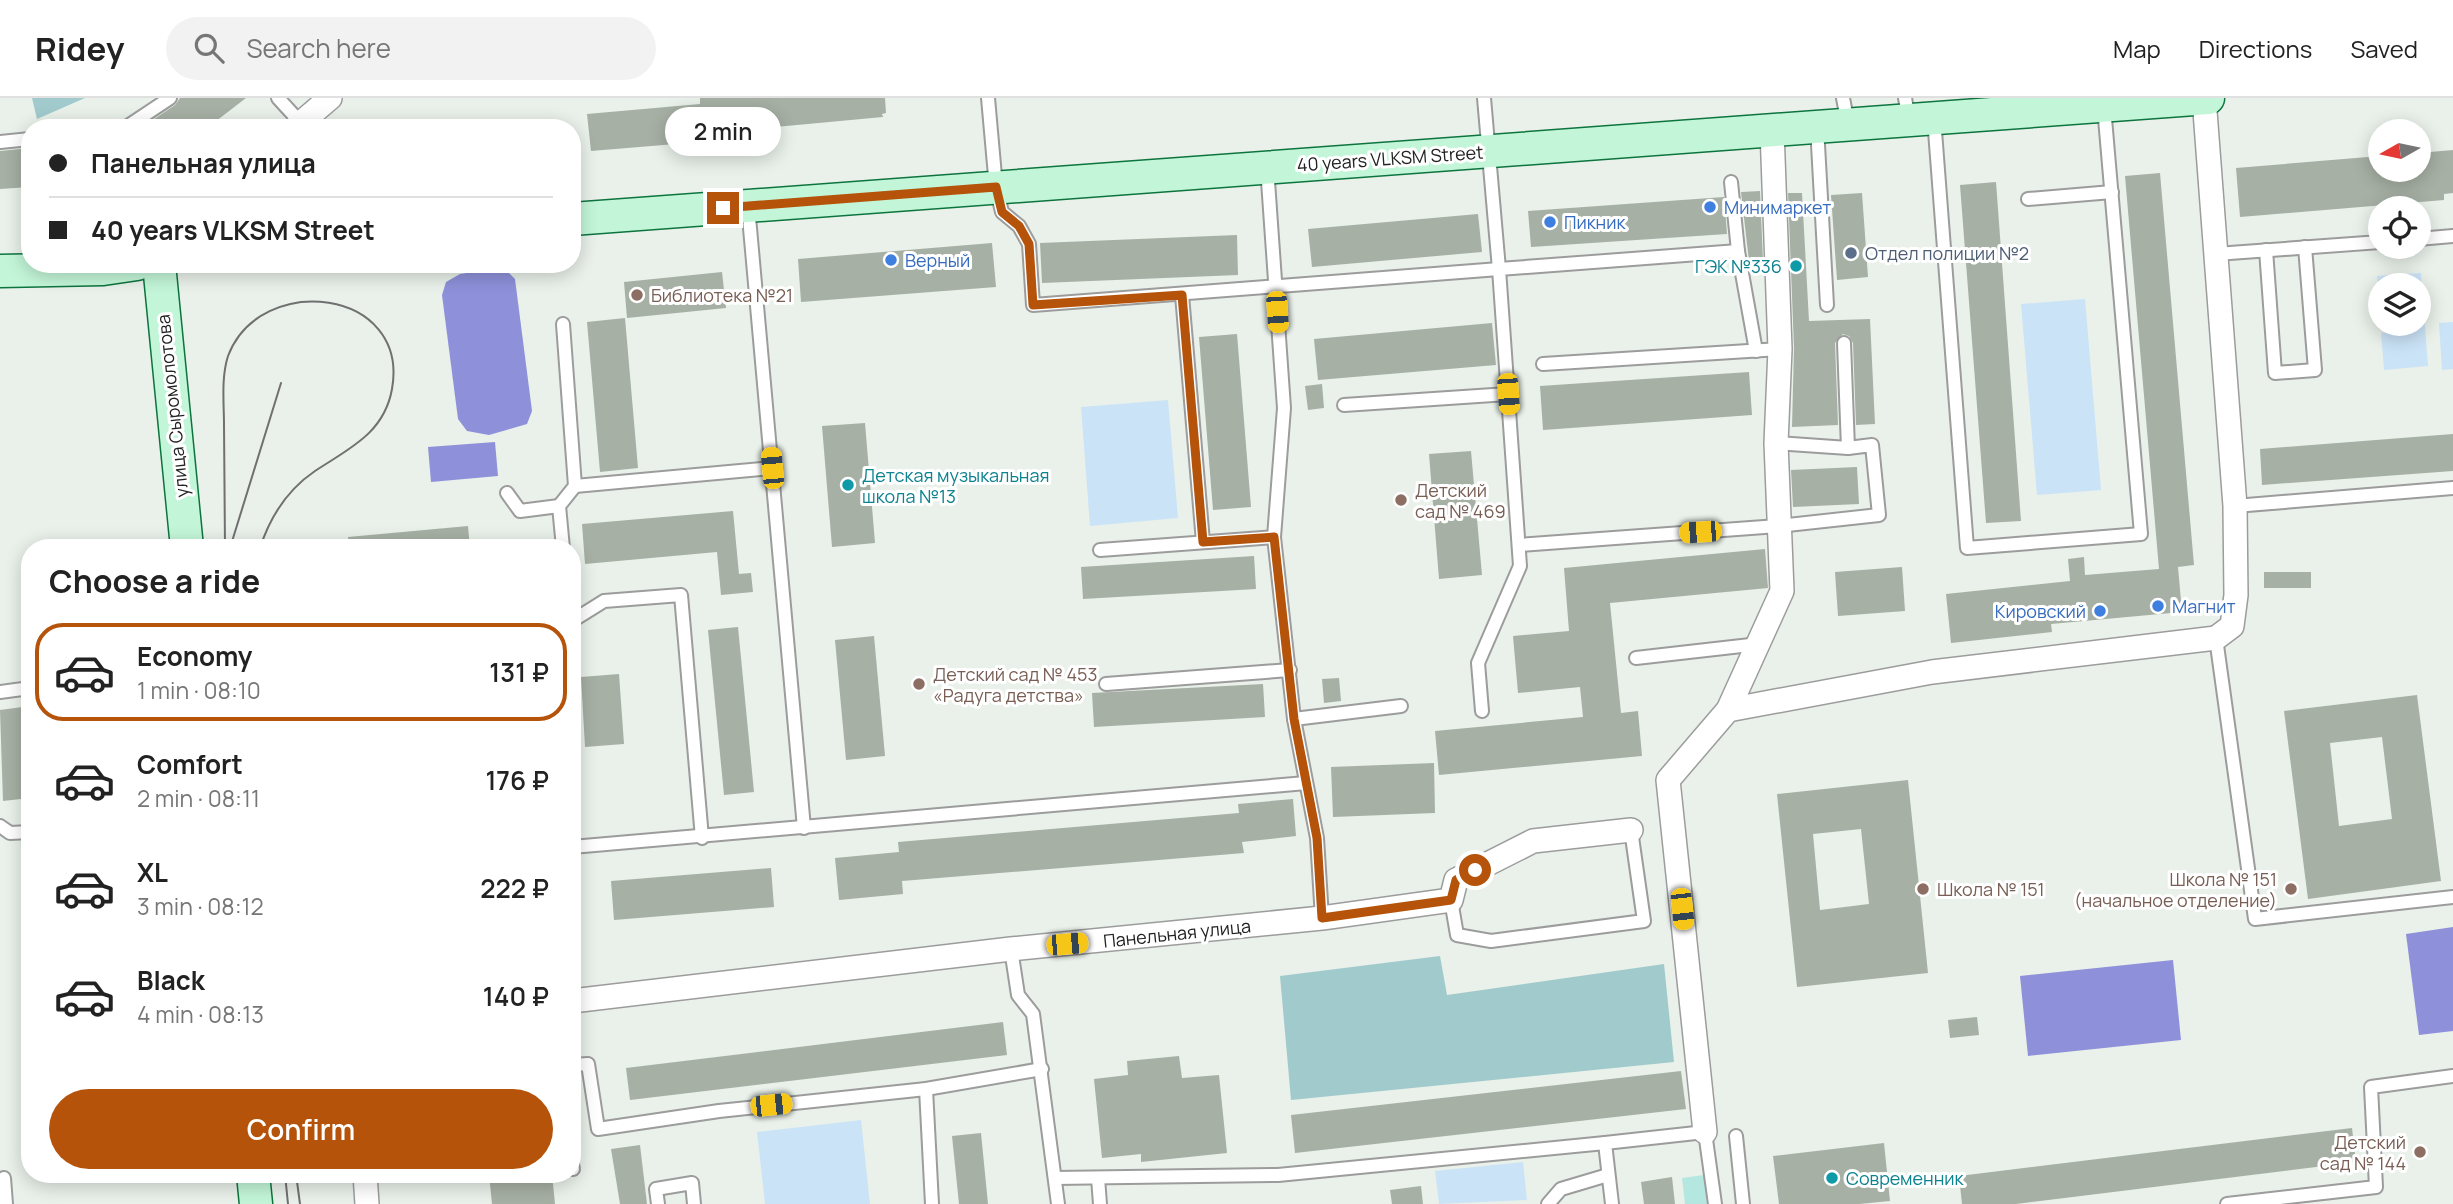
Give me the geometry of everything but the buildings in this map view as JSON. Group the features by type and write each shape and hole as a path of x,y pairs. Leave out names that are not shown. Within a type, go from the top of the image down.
{"main road":[{"name":"40 years VLKSM Street","path":"581,218 1817,127 1845,111 1916,112 2206,98"},
{"path":"0,271 21,271"},
{"name":"улица Сыромолотова","path":"160,273 186,539"},
{"path":"254,1183 256,1204"}],"street":[{"path":"304,119 330,98"},
{"path":"1728,710 1932,672 2216,638 2232,626 2235,615 2235,506 2206,98"},
{"path":"1705,1132 1668,780 1728,710 1782,592 1776,443 1780,349 1772,130"},
{"path":"1451,900 1456,880 1533,842 1631,830"},
{"name":"Панельная улица","path":"581,1000 1011,949 1322,918 1451,900"},
{"path":"366,1183 367,1204"}],"lane":[{"path":"138,119 170,98"},
{"path":"278,98 293,119"},
{"path":"988,98 996,187 1002,212 1019,226 1029,244 1033,305 1738,251"},
{"path":"1482,711 1478,663 1521,566 1484,98"},
{"path":"1916,112 1967,548 2141,534 2112,192 2086,103"},
{"path":"1817,127 1816,163 1827,305"},
{"path":"0,142 21,140"},
{"path":"1267,167 1284,408 1274,537 1294,719 1317,838 1322,918"},
{"path":"1731,182 1738,251 1756,351"},
{"path":"2028,199 2112,192"},
{"path":"748,206 804,828"},
{"path":"2431,238 2453,236"},
{"path":"2216,254 2368,243"},
{"path":"2266,250 2275,373 2315,370 2305,247"},
{"path":"1182,295 1203,542"},
{"path":"507,493 520,511 559,506 575,486 564,324"},
{"path":"1844,342 1848,448"},
{"path":"1543,364 1780,349"},
{"path":"1344,405 1508,394"},
{"path":"1519,545 1778,526 1879,514 1872,445 1848,448 1776,443"},
{"path":"575,486 772,468"},
{"path":"2235,506 2453,488"},
{"path":"559,506 562,539"},
{"path":"1100,550 1274,537"},
{"path":"581,615 604,601 681,595 702,838"},
{"path":"2216,638 2255,919 2453,897"},
{"path":"1636,658 1759,644"},
{"path":"1106,684 1290,670"},
{"path":"0,692 21,689"},
{"path":"1294,719 1401,706"},
{"path":"581,846 702,838 1306,783"},
{"path":"0,826 10,833 21,832"},
{"path":"1451,900 1457,935 1491,941 1644,921 1631,830"},
{"path":"1011,949 1018,995 1033,1014 1058,1204"},
{"path":"581,1064 588,1064 598,1129 719,1111 926,1089 1042,1069"},
{"path":"2227,1204 2273,1201 2376,1187 2371,1087 2453,1076"},
{"path":"926,1089 932,1204"},
{"path":"1055,1178 1278,1175 1705,1132 1715,1204"},
{"path":"1736,1136 1743,1204"},
{"path":"1605,1143 1612,1204"},
{"path":"1548,1204 1561,1189 1608,1175"},
{"path":"4,1178 6,1204"},
{"path":"1098,1178 1100,1204"},
{"path":"658,1204 656,1189 692,1183 694,1204"}],"shaded area":[{"path":"32,98 85,98 37,119"},
{"path":"509,273 515,279 532,411 527,424 489,435 467,431 458,419 442,295 446,282 460,274"},
{"path":"2085,299 2101,490 2037,495 2021,304"},
{"path":"2453,322 2453,369 2442,370 2439,323"},
{"path":"2381,336 2426,336 2428,366 2384,370"},
{"path":"1168,400 1178,518 1090,526 1081,407"},
{"path":"495,442 498,476 431,482 428,447"},
{"path":"2453,927 2453,1031 2419,1035 2406,934"},
{"path":"1440,956 1447,995 1664,964 1674,1062 1291,1100 1280,976"},
{"path":"2173,960 2181,1040 2028,1056 2020,976"},
{"path":"861,1120 870,1204 765,1204 757,1132"},
{"path":"1523,1162 1527,1200 1439,1204 1435,1171"},
{"path":"1704,1175 1707,1204 1685,1204 1682,1178"}],"tram line":[{"path":"225,539 223,390 228,356 245,329 270,311 299,302 329,303 356,312 378,329 391,355 392,389 388,405 373,429 363,439 296,487 274,515 264,539"},
{"path":"233,539 281,383"},
{"path":"286,1183 288,1204"},
{"path":"297,1183 300,1204"}],"place":[{"name":"Минимаркет","path":"1710,207"},
{"name":"Пикник","path":"1550,222"},
{"name":"Отдел полиции №2","path":"1851,253"},
{"name":"Верный","path":"891,260"},
{"name":"ГЭК №336","path":"1796,266"},
{"name":"Библиотека №21","path":"637,295"},
{"name":"Детская музыкальная школа №13","path":"848,485"},
{"name":"Детский сад № 469","path":"1401,500"},
{"name":"Магнит","path":"2158,606"},
{"name":"Кировский","path":"2100,611"},
{"name":"Детский сад № 453 «Радуга детства»","path":"919,684"},
{"name":"Школа № 151","path":"1923,889"},
{"name":"Школа № 151 (начальное отделение)","path":"2291,889"},
{"name":"Детский сад № 144","path":"2420,1152"},
{"name":"Современник","path":"1832,1178"}],"route":[{"path":"723,208 996,187 1002,212 1019,226 1029,244 1033,305 1182,295 1203,542 1274,537 1294,719 1317,838 1322,918 1451,900 1456,880 1475,870"}]}
